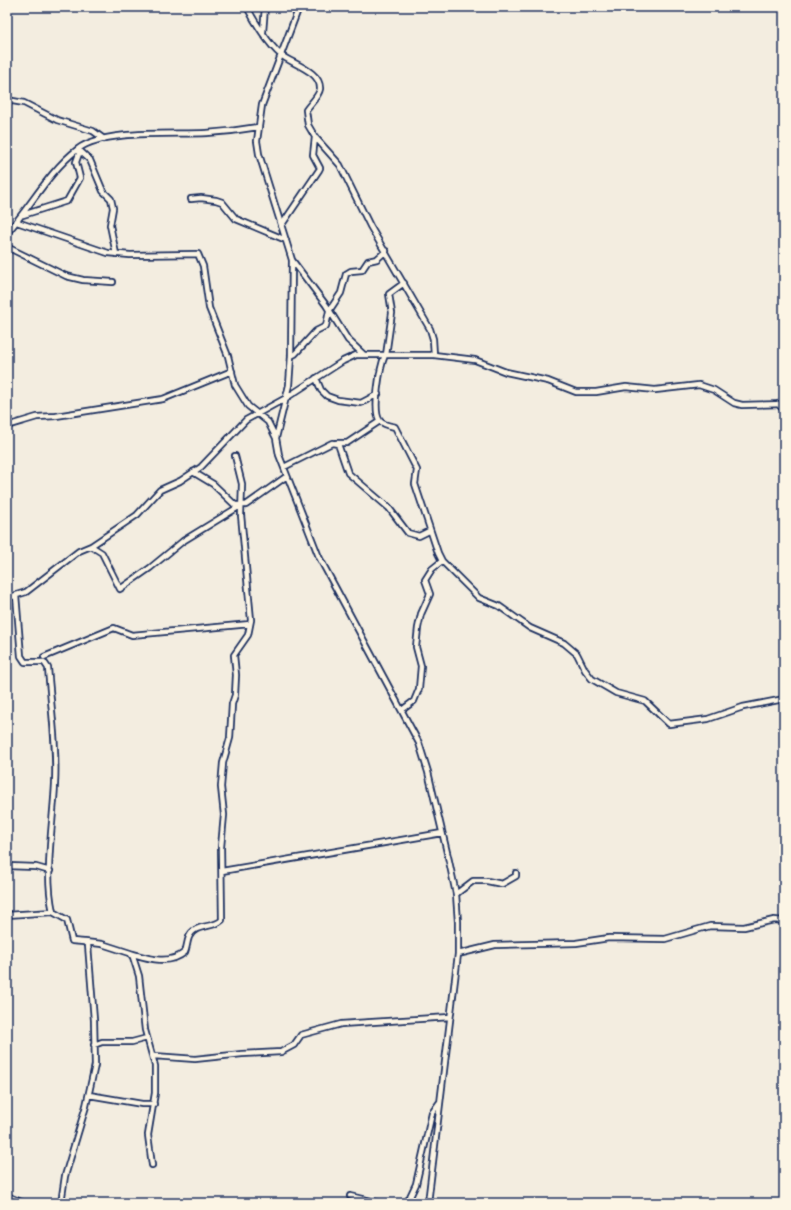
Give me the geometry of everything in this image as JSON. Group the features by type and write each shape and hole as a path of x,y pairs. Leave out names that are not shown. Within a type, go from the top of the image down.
{"main road":[{"path":"7,1197 21,1203"}],"street":[{"path":"246,7 282,56 310,73 320,87 306,113 308,125 315,137 340,165 370,226 386,251 430,329 433,339 434,355"},
{"path":"263,32 265,7"},
{"path":"276,438 286,398 291,356 292,260 259,154 257,141 262,105 282,56 299,7"},
{"path":"7,100 24,103 57,120 93,131 104,139"},
{"path":"7,233 23,215 60,166 87,144 104,139 147,135 207,133 258,127"},
{"path":"281,226 320,168 313,155 315,137"},
{"path":"23,215 67,201 80,178 76,158 79,150"},
{"path":"79,150 90,160 103,191 110,200 113,208 110,225 116,254"},
{"path":"190,199 201,198 222,202 236,219 286,240"},
{"path":"17,222 74,243 116,254 198,254 203,266 209,308 232,371 234,385 248,406 268,422 276,438 278,455 319,557 402,710 423,756 456,894 458,954 428,1203"},
{"path":"7,247 66,276 83,280 113,282"},
{"path":"291,356 295,354 318,329 326,326 329,311 341,293 346,274 351,271 362,270 368,262 378,259 386,251"},
{"path":"292,260 348,340 363,354"},
{"path":"380,421 377,411 378,394 382,363 385,355 392,313 389,294 404,283"},
{"path":"7,598 26,592 79,551 91,546 136,514 160,490 194,472 210,460 237,427 256,413 286,398 351,356 363,354 434,355 474,360 506,372 548,381 576,392 596,392 626,387 655,390 699,385 714,390 734,403 742,405 784,404"},
{"path":"7,426 37,417 56,416 162,399 232,371"},
{"path":"316,378 321,390 327,396 338,400 362,403 378,394"},
{"path":"778,404 784,410"},
{"path":"284,467 335,443 347,443 380,421"},
{"path":"380,421 395,427 417,470 416,484 429,531 442,561 479,598 500,606 530,628 564,643 577,654 585,670 592,679 616,693 645,701 669,724 708,719 743,707 784,699"},
{"path":"335,443 340,446 345,468 348,473 389,508 408,533 420,536 429,531"},
{"path":"7,915 53,912 67,920 72,941 102,944 149,959 167,960 185,952 188,938 192,932 197,929 219,923 222,920 222,830 224,815 221,787 223,763 230,738 232,704 235,694 236,675 234,655 248,635 250,624 241,506 242,484 235,456"},
{"path":"194,472 213,484 235,505 241,506"},
{"path":"91,546 102,554 112,572 118,588 120,589 150,568 183,541 262,494 287,476"},
{"path":"402,710 414,701 419,689 421,666 416,648 418,628 421,614 430,594 425,580 432,569 442,561"},
{"path":"16,595 21,656 25,662 44,662 48,668 54,738 55,785 50,871 53,912"},
{"path":"44,657 114,628 132,635 250,624"},
{"path":"222,871 442,833"},
{"path":"7,866 36,867 50,871"},
{"path":"456,894 471,881 503,883 516,876 516,873"},
{"path":"458,954 495,945 576,943 609,938 665,939 710,926 744,927 769,921 784,921"},
{"path":"61,1203 64,1176 89,1095 95,1065 88,945 83,943"},
{"path":"130,953 134,957 139,976 147,1038 154,1056 156,1079 154,1104 148,1135 152,1165"},
{"path":"154,1056 195,1059 281,1052 294,1045 301,1035 341,1024 450,1017"},
{"path":"94,1045 102,1042 132,1042 147,1038"},
{"path":"89,1095 142,1104 154,1104"},
{"path":"407,1203 416,1184 432,1113 440,1103"},
{"path":"350,1196 379,1203"}]}
